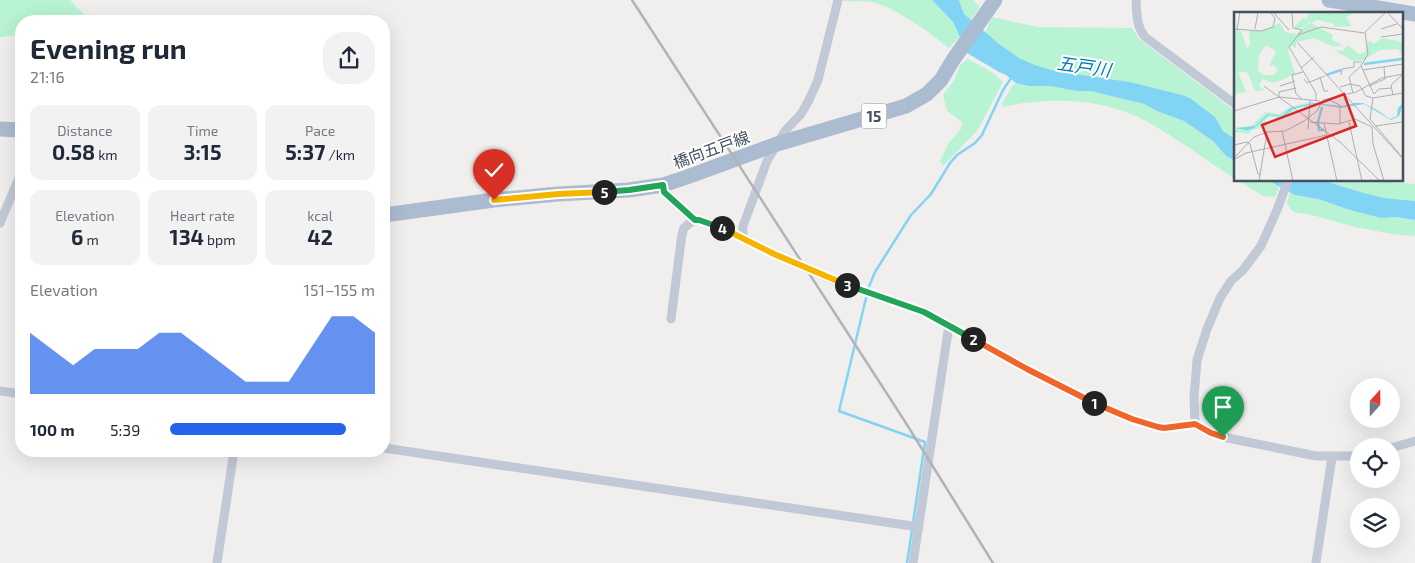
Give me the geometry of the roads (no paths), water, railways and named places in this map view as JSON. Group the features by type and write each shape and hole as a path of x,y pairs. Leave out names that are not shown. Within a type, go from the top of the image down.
{"main road":[{"path":"1329,0 1415,14"},
{"name":"橋向五戸線","path":"390,214 513,198 629,190 663,185 777,144 906,106 927,94 941,80 992,4"},
{"path":"0,129 15,130"}],"street":[{"path":"1136,0 1137,22 1140,32 1144,37 1234,103"},
{"path":"743,238 743,226 767,161 786,130 801,114 818,80 838,2"},
{"path":"1195,424 1194,398 1197,360 1206,328 1220,298 1231,281 1243,270 1261,246 1288,181"},
{"path":"663,185 664,192 695,220"},
{"path":"0,223 15,187"},
{"path":"671,319 682,234 684,228 692,221 699,220 713,224 827,277 924,312 1088,400 1132,419 1164,428 1195,424 1223,437 1316,456 1350,456"},
{"path":"913,563 949,325"},
{"path":"0,391 15,393"},
{"path":"1400,445 1415,441"},
{"path":"390,449 919,527"},
{"path":"218,563 233,457"},
{"path":"1316,563 1332,457"}],"water":[{"path":"932,0 959,0 964,14 998,43 1019,58 1035,65 1055,71 1130,82 1190,98 1215,117 1223,131 1234,138 1234,160 1226,156 1213,141 1184,121 1144,104 1091,91 1076,91 1050,86 1029,86 1016,83 1006,75 967,53 953,22"},
{"path":"1269,181 1324,181 1384,198 1415,201 1415,220 1395,217 1381,218 1318,199 1295,195"}],"waterway":[{"path":"868,289 875,272 911,215 931,194 957,155 975,143 982,135 1003,90 1012,77"},
{"path":"867,294 839,411 925,442 907,563"}],"railway":[{"path":"632,0 904,420 993,563"}],"water label":[{"name":"五戸川","path":"1084,66"}]}
